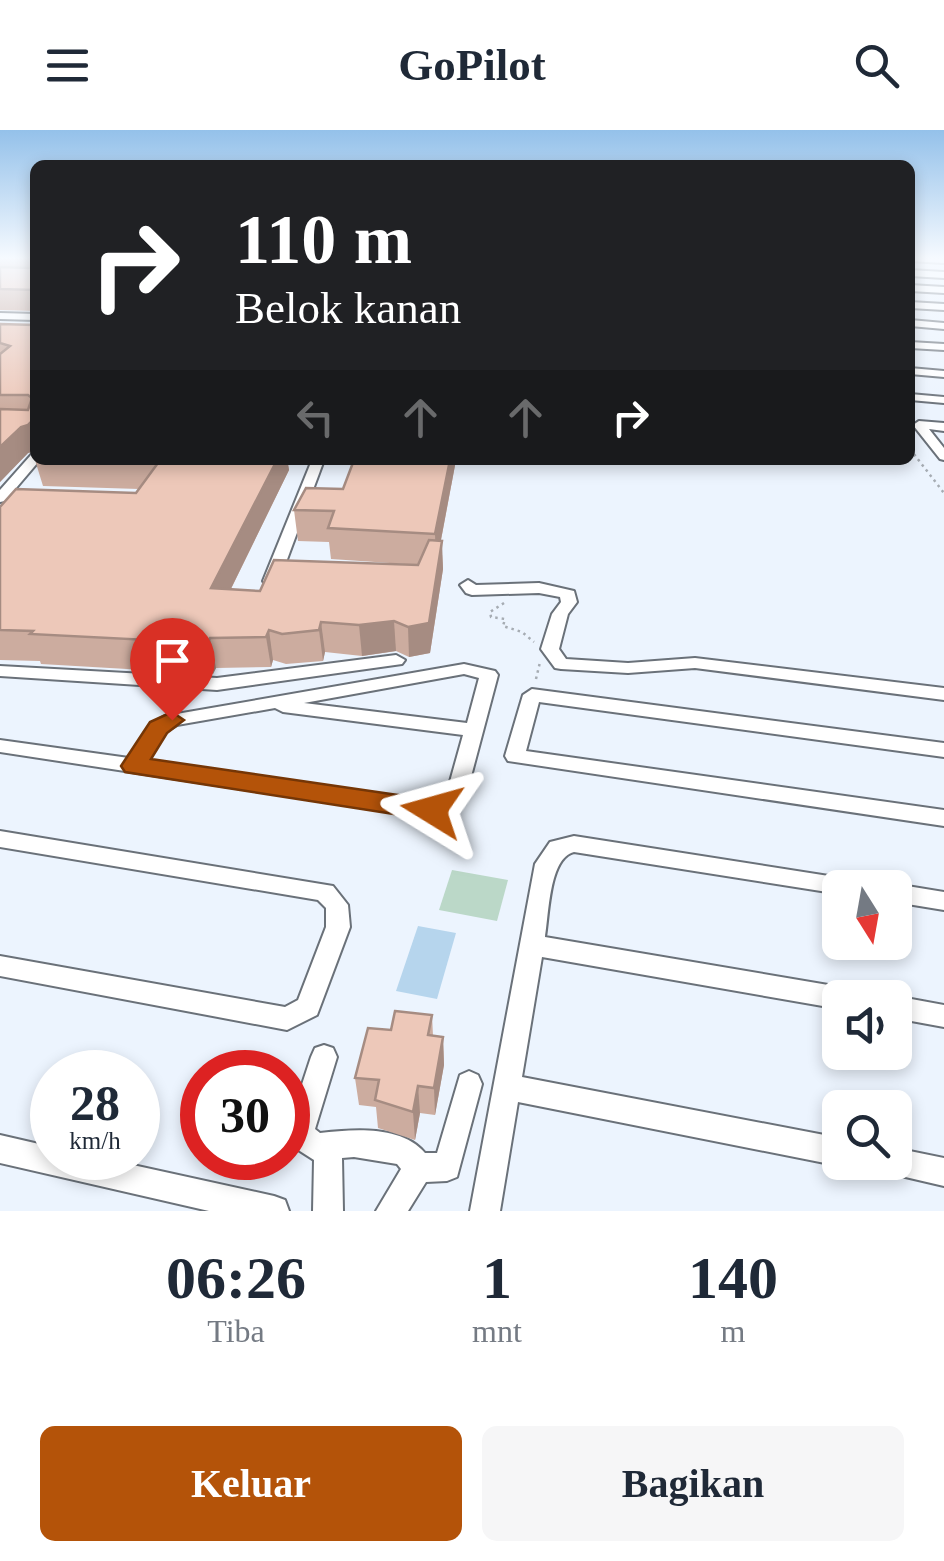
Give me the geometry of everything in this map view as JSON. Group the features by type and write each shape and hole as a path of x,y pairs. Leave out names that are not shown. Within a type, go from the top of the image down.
{"street":[{"path":"3,314 30,323"},
{"path":"915,325 942,329"},
{"path":"942,329 936,336 943,349"},
{"path":"915,347 943,349"},
{"path":"915,371 944,374"},
{"path":"915,397 944,400"},
{"path":"915,422 944,428"},
{"path":"915,423 944,456"},
{"path":"0,498 30,464"},
{"path":"267,592 316,465"},
{"path":"278,564 296,565"},
{"path":"468,585 472,590 550,588 568,594 570,602 560,614 550,649 561,664 628,668 695,663 944,694"},
{"path":"0,671 216,684 396,660"},
{"path":"0,746 134,766 432,810 446,808 455,798 490,680 484,672 473,668 172,720 158,728 134,766"},
{"path":"944,750 532,694 515,756 944,818"},
{"path":"264,704 476,730"},
{"path":"0,839 325,892 338,905 338,926 308,1007 287,1019 0,966"},
{"path":"485,1211 546,864 558,848 574,844 822,882"},
{"path":"912,896 944,901"},
{"path":"532,945 822,995"},
{"path":"912,1011 944,1016"},
{"path":"324,1057 299,1134 316,1147 354,1143 405,1151 418,1168"},
{"path":"418,1168 447,1167 468,1084"},
{"path":"507,1087 822,1148"},
{"path":"328,1146 328,1211"},
{"path":"0,1149 274,1211"},
{"path":"912,1166 944,1172"},
{"path":"391,1211 418,1168"}],"path":[{"path":"915,455 944,493"},
{"path":"507,590 503,607 490,612 492,617 505,618 503,626 522,632 541,650 532,694"}],"green space":[{"path":"452,870 508,880 497,921 439,910"}],"water":[{"path":"418,926 456,933 437,999 396,991"}],"building":[{"path":"0,324 30,325 30,396 0,395 0,354 10,346 0,343"},
{"path":"30,404 30,423 0,447 0,409 28,410"},
{"path":"157,465 274,465 211,588 260,591 274,560 418,565 429,540 442,541 429,623 408,627 394,621 359,625 321,622 319,630 282,634 269,630 266,637 210,638 207,643 0,630 0,507 16,489 136,493"},
{"path":"352,465 449,465 435,534 328,528 334,511 294,510 306,488 343,489"},
{"path":"395,1011 432,1015 428,1035 443,1037 434,1088 418,1086 413,1112 375,1100 379,1080 355,1078 368,1028 391,1030"}],"route":[{"path":"172,720 158,728 134,766 432,810"}]}
